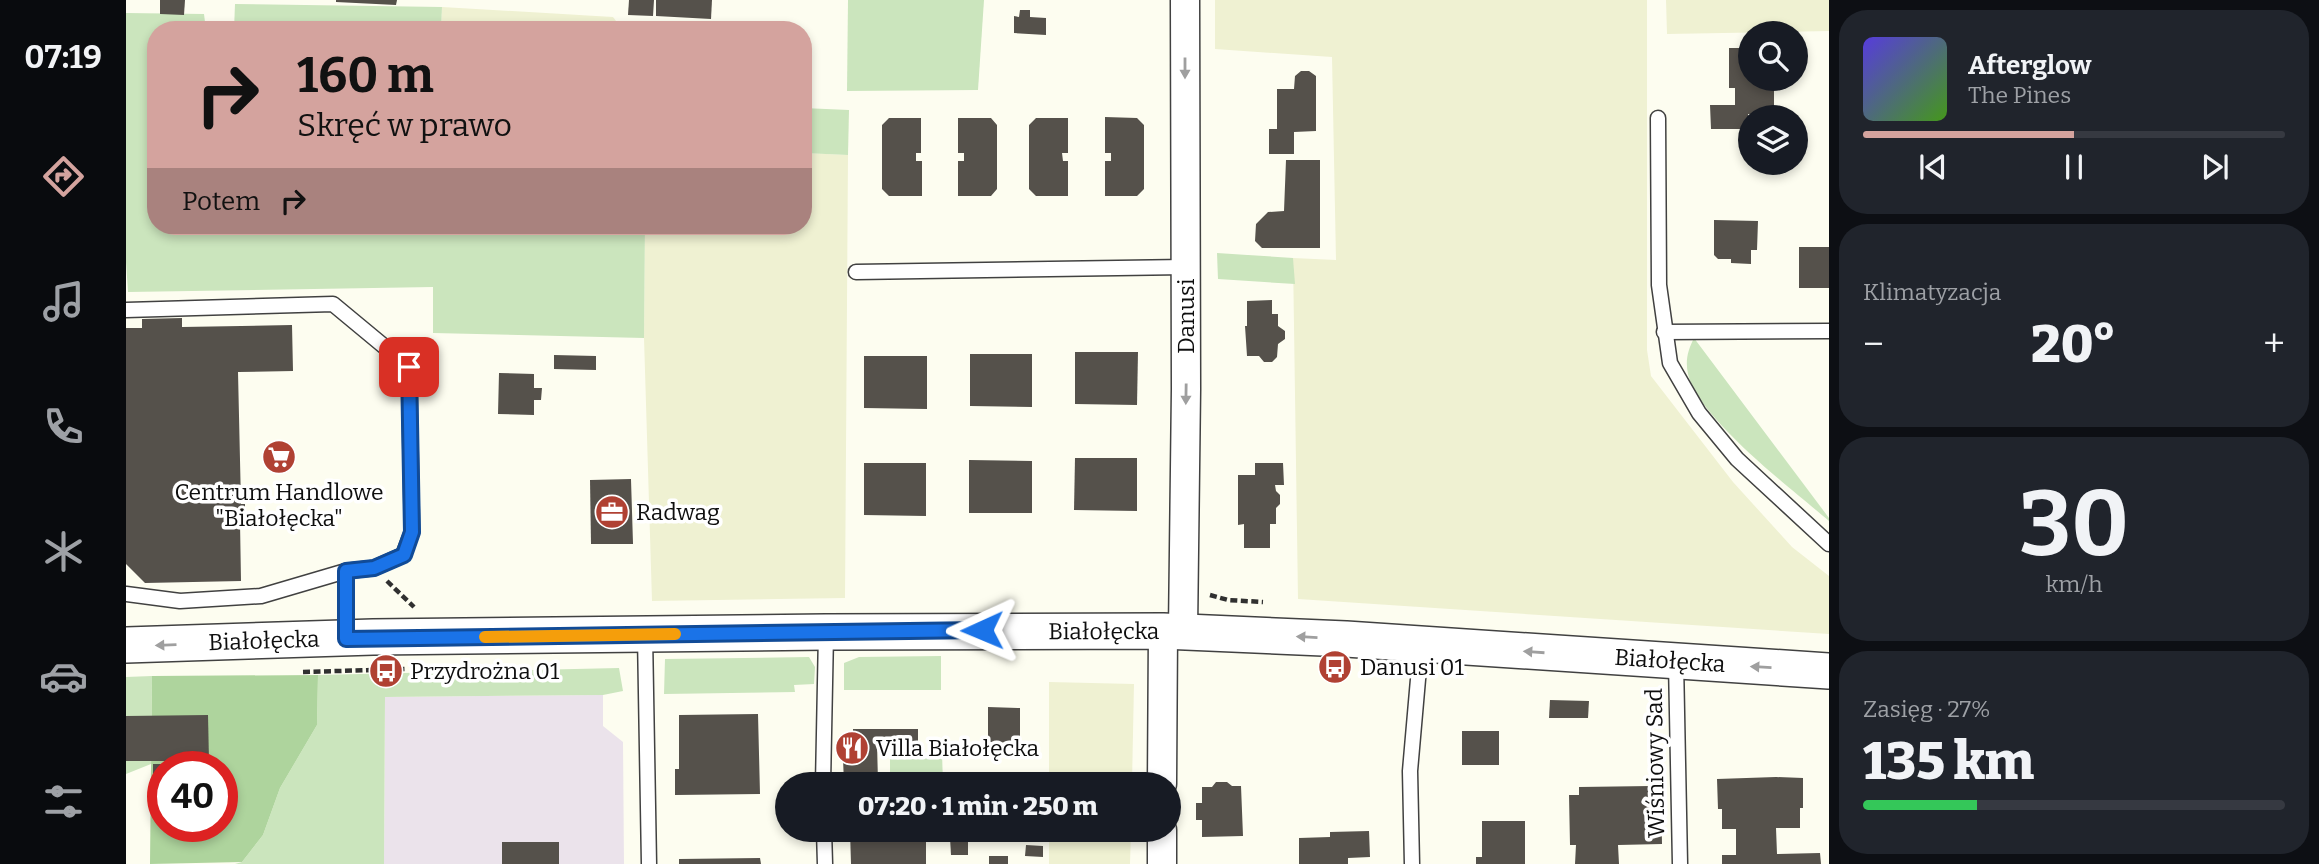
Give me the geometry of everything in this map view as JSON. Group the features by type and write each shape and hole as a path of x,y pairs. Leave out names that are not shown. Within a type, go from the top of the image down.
{"street":[{"name":"Danusi","path":"1163,772 1186,389 1185,0"},
{"name":"Białołęcka","path":"126,645 826,632 1173,631 1346,639 1829,671"},
{"path":"1162,842 1162,864"}],"lane":[{"path":"1658,118 1658,285 1670,363 1699,413 1737,459 1829,544"},
{"path":"856,272 1185,267"},
{"path":"126,310 333,304 409,367 412,532 404,555 374,568 346,571 261,596 180,601 126,594"},
{"path":"1664,332 1829,331"},
{"path":"346,571 346,639"},
{"path":"823,772 826,632"},
{"path":"645,635 649,864"},
{"path":"1412,864 1410,771 1421,645"},
{"name":"Wiśniowy Sad","path":"1676,662 1680,864"},
{"path":"824,842 825,864"}],"shaded area":[{"path":"603,695 603,726 623,742 624,864 384,864 385,697"}],"green space":[{"path":"848,0 984,0 978,90 847,91"},
{"path":"1215,0 1647,0 1647,350 1651,376 1733,482 1792,547 1829,576 1829,634 1298,599 1293,258 1336,260 1332,57 1215,49"},
{"path":"1666,0 1829,0 1829,31 1808,31 1808,21 1738,21 1738,33 1667,34"},
{"path":"235,4 442,7 441,21 234,21"},
{"path":"442,7 613,17 616,21 441,21"},
{"path":"126,13 204,14 205,21 147,21 147,235 645,235 644,338 433,333 433,287 128,292"},
{"path":"812,108 849,110 848,155 812,153"},
{"path":"812,153 848,155 845,598 652,601 644,338 645,235 812,235"},
{"path":"1217,253 1293,258 1295,284 1218,279"},
{"path":"1694,338 1829,521 1771,473 1709,411 1695,391 1688,374 1688,355"},
{"path":"941,656 941,690 844,690 844,663 859,657"},
{"path":"809,657 815,667 814,684 794,685 795,692 664,694 665,659"},
{"path":"619,668 623,691 603,695 385,697 384,864 235,864 242,862 263,835 280,788 317,725 318,675"},
{"path":"318,675 317,725 280,788 263,835 242,862 150,864 150,842 238,842 238,751 151,751 152,676"},
{"path":"152,676 151,751 147,751 147,766 126,774 126,677"},
{"path":"1049,682 1134,684 1132,772 1049,772"},
{"path":"942,753 943,772 890,772 890,754"},
{"path":"1049,842 1131,842 1130,864 1049,864"}],"building":[{"path":"160,0 185,0 184,15 160,14"},
{"path":"336,0 397,0 396,5"},
{"path":"629,0 654,0 653,16 628,15"},
{"path":"656,0 712,0 711,19 656,16"},
{"path":"1020,10 1030,10 1030,17 1046,18 1046,35 1014,33 1014,16 1019,17"},
{"path":"1729,48 1738,48 1738,91 1774,91 1774,105 1738,105 1738,129 1711,129 1710,105 1735,105 1735,88 1729,88"},
{"path":"1301,71 1309,71 1316,76 1316,131 1294,132 1294,154 1269,154 1269,129 1277,129 1277,89 1294,89 1295,76"},
{"path":"1105,117 1137,118 1144,125 1144,189 1137,196 1105,196 1105,161 1111,161 1111,153 1105,153"},
{"path":"889,118 921,118 921,153 916,153 916,161 922,161 922,196 889,196 882,189 882,125"},
{"path":"958,118 991,118 997,125 997,189 991,196 958,196 958,161 964,161 964,153 958,153"},
{"path":"1036,118 1068,118 1068,153 1062,153 1063,161 1068,161 1068,196 1036,196 1029,189 1029,125"},
{"path":"1286,160 1320,160 1320,248 1262,248 1255,241 1256,224 1268,212 1284,211"},
{"path":"1714,220 1758,221 1757,250 1751,250 1751,264 1731,263 1731,259 1718,259 1714,255"},
{"path":"1799,247 1829,247 1829,288 1799,288"},
{"path":"1272,300 1272,314 1278,314 1278,326 1285,331 1285,339 1278,344 1277,357 1272,362 1264,362 1259,356 1247,356 1247,301"},
{"path":"182,318 182,327 292,325 293,371 238,372 241,504 245,504 245,522 240,522 241,581 145,583 126,564 126,328 142,328 142,319"},
{"path":"1075,352 1138,352 1137,405 1075,404"},
{"path":"970,354 1032,354 1032,407 970,406"},
{"path":"554,355 596,356 596,370 554,369"},
{"path":"864,356 927,356 927,409 864,408"},
{"path":"499,373 534,374 534,388 542,388 541,400 534,400 534,415 498,414"},
{"path":"1075,458 1137,458 1137,511 1074,510"},
{"path":"969,460 1032,461 1032,513 969,513"},
{"path":"864,463 926,463 926,516 864,515"},
{"path":"1255,463 1283,463 1284,485 1275,485 1280,495 1280,504 1276,508 1276,524 1270,524 1270,548 1244,548 1244,524 1238,525 1238,475 1255,475"},
{"path":"631,479 633,544 591,544 590,480"},
{"path":"1550,700 1589,701 1588,718 1549,718"},
{"path":"988,707 1020,708 1020,743 988,742"},
{"path":"758,714 760,794 675,795 675,769 679,769 679,715"},
{"path":"208,715 209,751 147,751 147,761 126,761 126,716"},
{"path":"853,729 918,729 918,742 877,743 878,772 844,772 847,738 853,737"},
{"path":"1462,731 1499,731 1499,765 1462,765"},
{"path":"1803,778 1800,828 1776,828 1777,854 1820,853 1821,864 1722,864 1722,855 1736,855 1736,829 1722,829 1717,779"},
{"path":"1216,782 1241,786 1243,836 1202,837 1202,820 1196,820 1196,803 1202,803 1202,787 1212,787"},
{"path":"1651,786 1651,794 1661,794 1662,844 1618,845 1619,864 1575,864 1576,845 1570,845 1569,795 1579,795 1579,787"},
{"path":"1482,821 1525,821 1525,864 1476,864 1476,857 1482,857"},
{"path":"1369,831 1370,857 1348,858 1348,864 1299,864 1299,838 1330,837 1330,832"},
{"path":"502,842 559,842 559,864 502,864"},
{"path":"850,842 926,842 926,864 851,864"},
{"path":"950,842 968,842 968,855 951,855"},
{"path":"1026,845 1043,846 1043,857 1025,856"},
{"path":"989,856 1008,856 1008,864 989,864"},
{"path":"760,858 761,864 679,864 679,859"}],"slow traffic":[{"path":"485,637 675,634"}],"place":[{"name":"Centrum Handlowe \"Białołęcka\"","path":"279,457"},
{"name":"Radwag","path":"612,512"},
{"name":"Danusi 01","path":"1335,667"},
{"name":"Przydrożna 01","path":"386,671"},
{"name":"Villa Białołęcka","path":"852,748"}],"route":[{"path":"409,367 412,532 404,555 374,568 346,571 346,639 982,630"}]}
